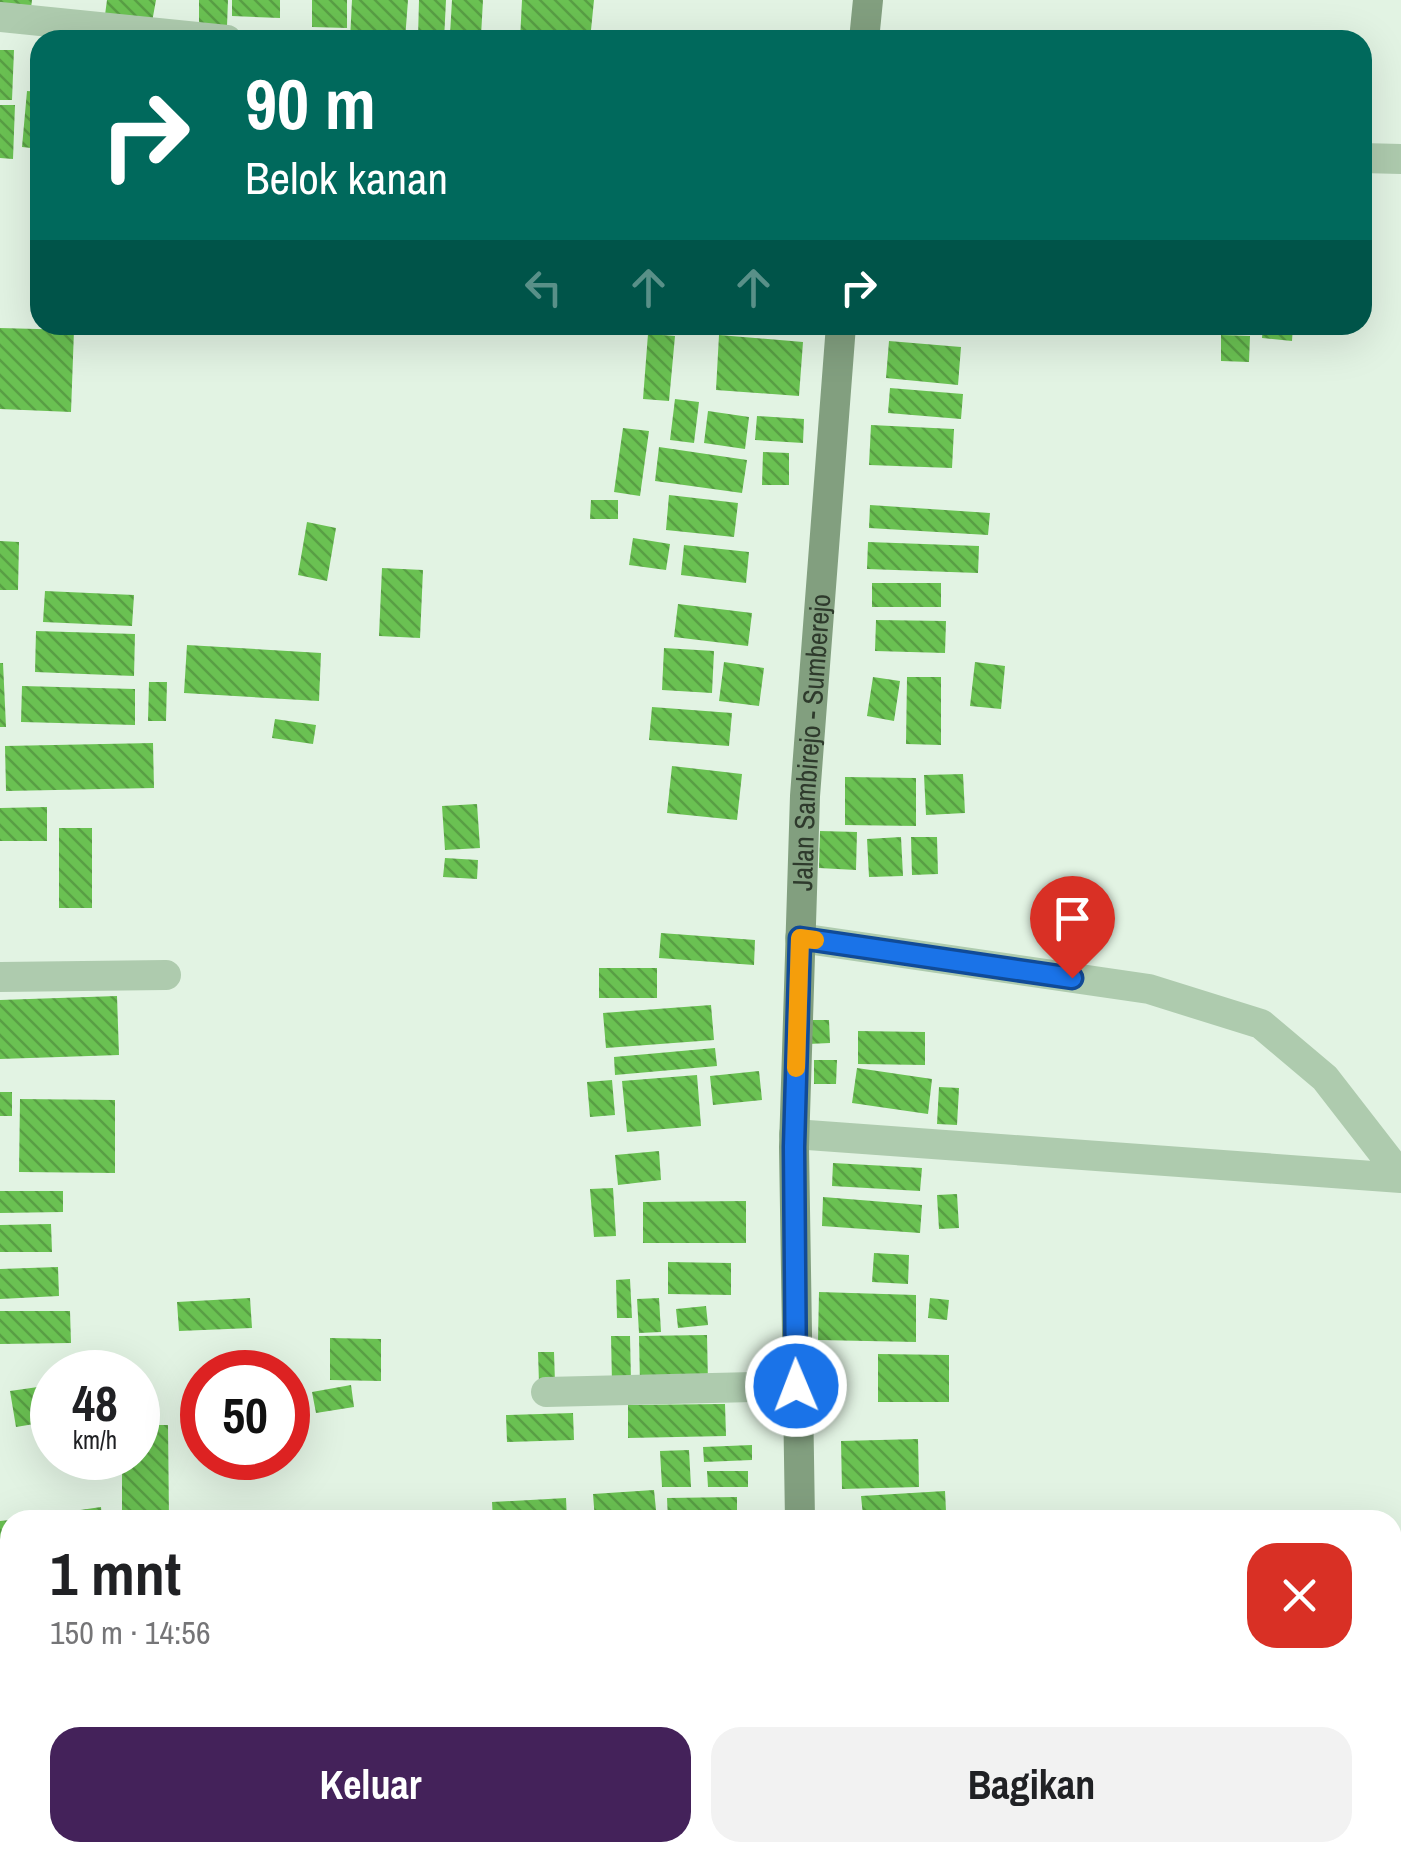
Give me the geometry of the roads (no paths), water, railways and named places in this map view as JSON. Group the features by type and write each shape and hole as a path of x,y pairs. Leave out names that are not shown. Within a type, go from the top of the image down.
{"main road":[{"path":"865,30 868,0"},
{"name":"Jalan Sambirejo - Sumberejo","path":"800,1510 794,1134 800,938 805,796 840,335"}],"street":[{"path":"0,17 129,30"},
{"path":"1372,158 1401,159"},
{"path":"800,938 1149,989 1261,1024 1325,1078 1401,1177"},
{"path":"0,977 166,975"},
{"path":"794,1134 1401,1177"},
{"path":"546,1392 796,1386"}]}
